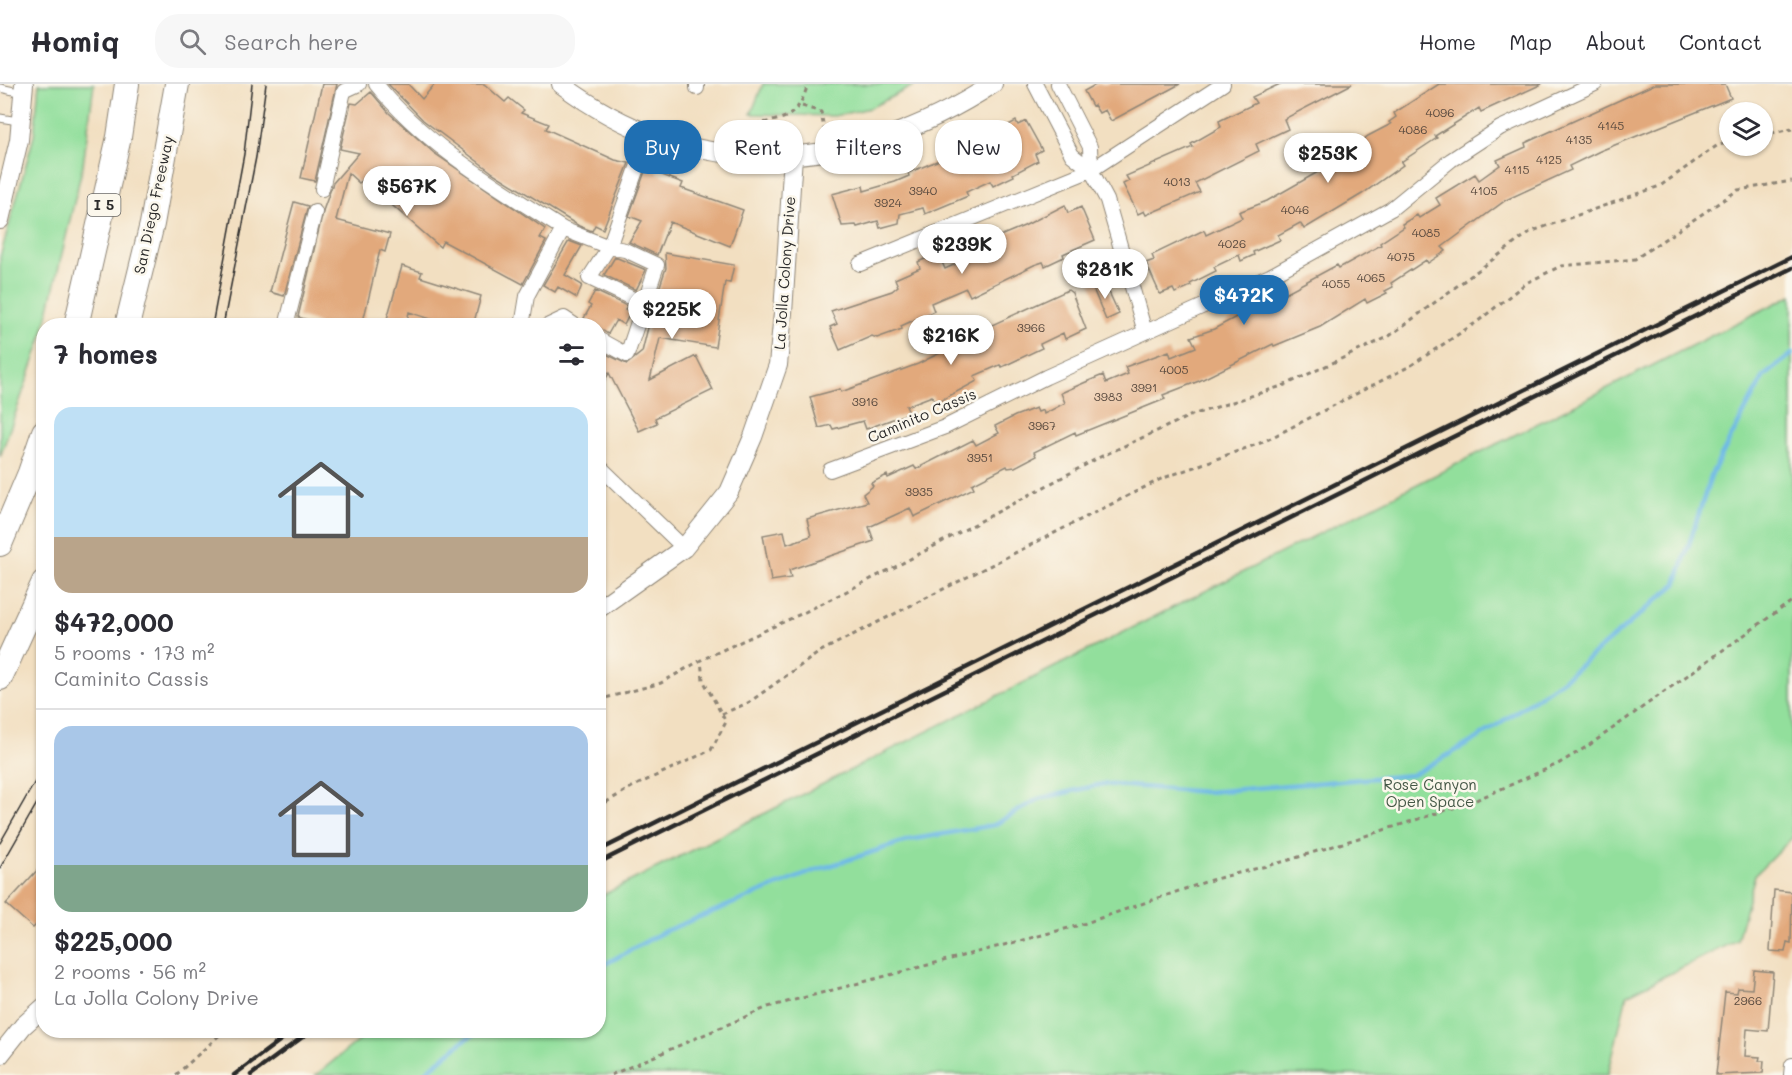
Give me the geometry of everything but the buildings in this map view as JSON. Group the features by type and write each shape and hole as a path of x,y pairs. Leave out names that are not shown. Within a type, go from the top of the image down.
{"highway":[{"name":"I 5","path":"78,318 119,137 127,84"},
{"name":"San Diego Freeway","path":"129,318 153,224 177,84"},
{"path":"0,544 36,455"},
{"path":"0,678 36,599"}],"street":[{"path":"322,189 344,91 358,84"},
{"path":"376,84 397,110 462,164 563,229 609,247 625,250 657,265 627,355 606,343"},
{"path":"561,84 587,104 624,122"},
{"path":"923,122 993,84"},
{"path":"1035,84 1072,155 1091,170 1107,200 1145,332"},
{"path":"1058,84 1090,147 1091,170"},
{"path":"860,264 1091,170 1223,84"},
{"name":"Caminito Cassis","path":"830,470 945,427 1046,377 1280,271 1391,209 1451,160 1500,128 1595,84"},
{"path":"0,220 20,121 23,88"},
{"path":"635,174 609,247 589,278 644,304"},
{"name":"La Jolla Colony Drive","path":"606,603 684,548 729,492 753,436 778,365 792,174"},
{"path":"288,318 315,212"},
{"path":"523,318 527,296 563,229"},
{"path":"606,473 684,548"},
{"path":"0,1055 23,1026 36,1014"},
{"path":"1791,1075 1792,1065"}],"lane":[{"path":"0,88 23,88"},
{"path":"0,118 20,121"}],"path":[{"path":"780,120 802,106 808,84"},
{"path":"802,106 821,112 823,120"},
{"path":"1773,133 1792,129"},
{"path":"606,698 661,683 701,660 805,612 1121,448 1192,415 1285,385 1388,337 1530,232 1660,186 1719,146"},
{"path":"722,714 748,703 821,651 1161,479 1263,442 1410,366 1477,322 1526,283 1561,266 1635,259 1738,190 1792,181"},
{"path":"612,1075 768,1007 1080,925 1211,880 1286,861 1469,803 1558,764 1588,746 1792,601"},
{"path":"606,802 632,787 711,750 726,722 703,680 701,660"},
{"path":"176,1075 216,1038"}],"green space":[{"path":"39,84 94,84 83,165 47,318 36,318 36,355 0,457 0,257 34,136"},
{"path":"763,84 917,84 870,108 834,116 751,114"},
{"name":"Rose Canyon Open Space","path":"1792,295 1792,838 1755,875 1737,940 1627,995 1608,1075 316,1075 361,1038 606,1038 606,893"}],"waterway":[{"path":"606,964 665,931 811,872 909,840 994,825 1038,799 1103,784 1206,792 1412,775 1475,740 1564,679 1676,584 1712,473 1764,376 1792,354"},
{"path":"422,1075 468,1038"}],"tram line":[{"path":"213,318 244,154 252,84"},
{"path":"225,318 256,157 266,84"},
{"path":"0,843 36,780"},
{"path":"0,868 36,805"}],"railway":[{"path":"606,847 1792,257"},
{"path":"606,859 1792,268"},
{"path":"234,1075 283,1038"},
{"path":"251,1075 301,1038"}]}
